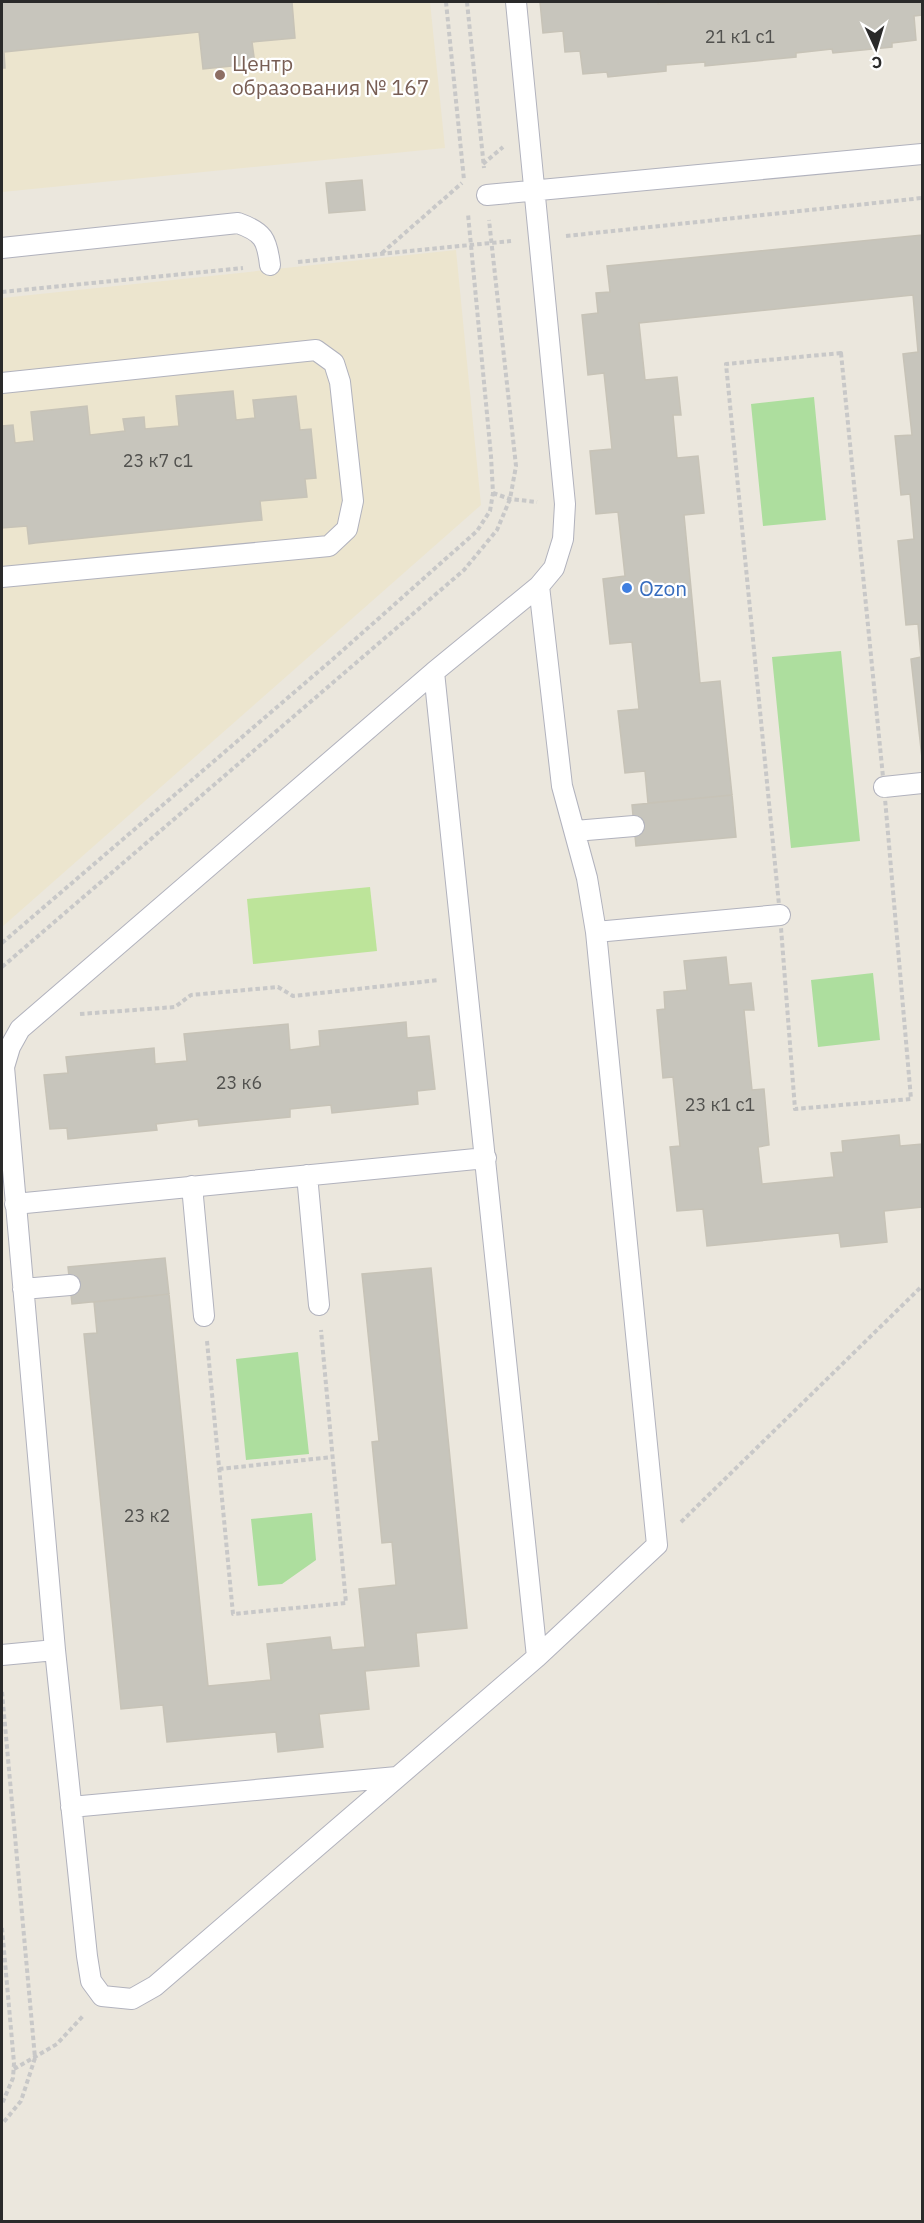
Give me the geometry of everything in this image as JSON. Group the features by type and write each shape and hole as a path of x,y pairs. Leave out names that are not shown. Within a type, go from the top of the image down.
{"lane":[{"path":"516,2 565,504 563,539 554,568 539,586 434,672 20,1029 10,1047 4,1067 71,1807 91,1981 102,1996 132,2000 155,1986 537,1657 657,1545 597,932 587,878 562,786 539,586"},
{"path":"486,195 922,154"},
{"path":"2,248 238,223 254,229 267,243 270,265"},
{"path":"2,383 316,350 334,363 340,382 353,501 347,530 329,546 2,577"},
{"path":"434,672 537,1657"},
{"path":"884,787 922,783"},
{"path":"575,831 634,826"},
{"path":"597,932 780,915"},
{"path":"15,1204 486,1158"},
{"path":"307,1175 319,1305"},
{"path":"192,1186 204,1316"},
{"path":"23,1289 70,1285"},
{"path":"2,1655 55,1650"},
{"path":"71,1807 397,1777"}],"path":[{"path":"477,169 528,126"},
{"path":"381,253 471,175"},
{"path":"491,242 539,239 922,198"},
{"path":"841,354 884,787 911,1099 795,1109 780,915 726,364 841,354"},
{"path":"493,493 510,499 565,504"},
{"path":"33,1018 175,1007 191,995 278,987 293,996 466,977"},
{"path":"657,1545 922,1286"},
{"path":"204,1316 233,1614 346,1603 319,1305"},
{"path":"219,1468 333,1457"},
{"path":"2,1692 36,2058 21,2101 2,2124"},
{"path":"2,1928 14,2070 2,2104"},
{"path":"14,2070 57,2044 102,1996"}],"shaded area":[{"name":"Центр образования № 167","path":"2,2 430,2 445,148 2,192"},
{"path":"456,250 481,505 2,927 2,298"}],"green space":[{"path":"814,397 826,520 763,526 751,404"},
{"path":"841,651 860,841 791,848 772,657"},
{"path":"370,887 377,951 253,964 247,899"},
{"path":"873,973 880,1040 818,1047 811,980"},
{"path":"298,1352 309,1454 246,1460 236,1359"},
{"path":"312,1513 316,1560 282,1584 258,1586 251,1519"}],"building":[{"path":"2,2 292,2 295,38 252,42 255,64 203,69 199,32 4,52 5,68 2,68"},
{"path":"540,2 658,2 658,4 680,2 922,2 922,15 914,16 916,40 892,43 892,47 833,53 832,49 796,53 796,57 705,66 705,62 666,65 666,71 608,77 607,72 583,74 580,51 565,52 563,31 543,33"},
{"path":"362,180 365,210 329,213 326,183"},
{"path":"922,235 922,758 911,659 921,657 918,624 906,625 898,541 914,539 910,494 901,495 895,436 912,435 903,354 918,352 913,295 639,323 645,380 677,377 681,415 673,415 677,458 698,456 704,513 684,515 700,683 720,681 732,795 648,803 645,771 625,773 618,711 639,709 632,642 610,644 603,579 625,576 618,512 596,514 590,451 612,449 604,373 588,375 582,315 598,313 596,293 610,292 607,266"},
{"path":"233,391 236,420 255,418 253,400 296,396 300,430 311,429 316,478 305,479 307,497 260,501 262,520 29,544 27,526 2,528 2,426 13,425 15,443 34,441 31,412 87,406 90,435 125,431 123,419 144,417 145,429 179,426 176,396"},
{"path":"732,795 736,837 636,846 632,805"},
{"path":"726,957 729,985 751,983 754,1010 744,1010 752,1090 764,1089 769,1145 758,1147 762,1184 834,1177 831,1153 843,1152 842,1141 899,1135 900,1146 922,1144 922,1207 884,1211 887,1242 841,1247 839,1233 707,1246 703,1209 677,1211 670,1147 680,1146 673,1077 663,1078 657,1010 665,1009 664,992 687,990 684,961"},
{"path":"406,1022 407,1038 429,1036 435,1089 417,1091 418,1104 332,1113 331,1105 290,1109 290,1117 199,1126 198,1119 156,1124 157,1130 68,1139 67,1128 50,1129 44,1075 68,1073 66,1057 154,1048 155,1064 187,1061 184,1034 288,1024 290,1050 320,1046 319,1031"},
{"path":"165,1258 169,1294 72,1304 68,1267"},
{"path":"431,1268 467,1628 416,1633 419,1666 365,1671 369,1709 319,1714 323,1747 278,1752 276,1732 167,1742 163,1705 121,1709 84,1334 97,1333 94,1302 169,1294 208,1686 271,1680 267,1644 330,1637 332,1650 365,1647 359,1589 396,1585 392,1542 382,1543 372,1442 379,1441 362,1274"}],"place":[{"name":"Центр образования № 167","path":"220,75"},
{"name":"Ozon","path":"627,588"}]}
